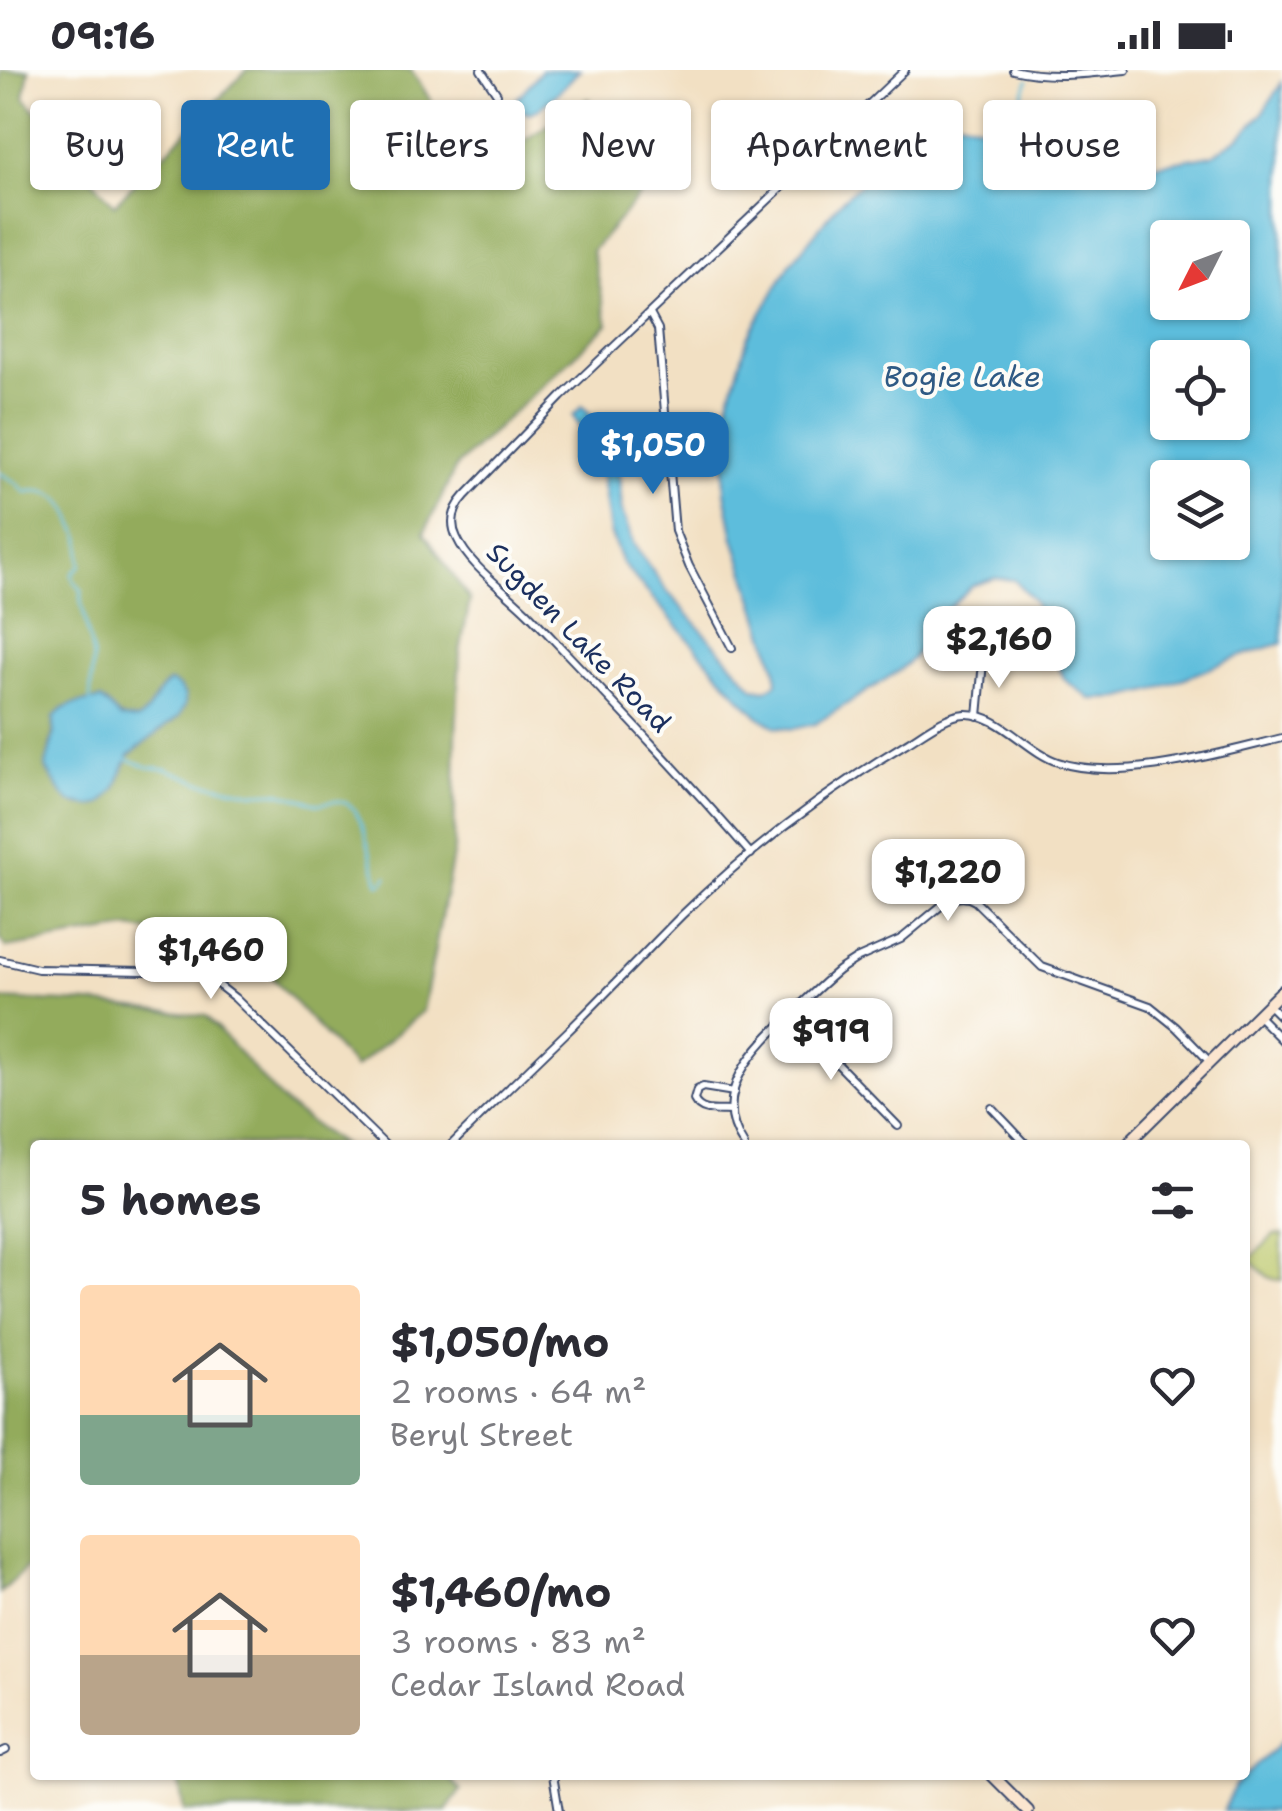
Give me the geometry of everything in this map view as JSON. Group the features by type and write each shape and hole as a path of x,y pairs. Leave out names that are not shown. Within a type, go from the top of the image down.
{"main road":[{"path":"1131,1140 1282,991"},
{"path":"997,1780 1028,1811"}],"street":[{"path":"481,70 498,94"},
{"name":"Sugden Lake Road","path":"751,854 524,608 465,552 453,529 454,514 465,496 561,397 905,70"},
{"path":"1013,70 1059,76 1126,70"},
{"path":"650,314 658,329 675,530 702,593 732,648"},
{"path":"978,716 983,662"},
{"path":"455,1140 684,913 751,854 849,778 930,728 963,714 978,716 1000,725 1053,761 1084,769 1148,766 1282,738"},
{"path":"742,1140 734,1124 734,1092 740,1070 752,1052 848,963 901,939 948,901 959,897 975,902 1042,966 1150,1006 1210,1062"},
{"path":"0,960 38,968 197,972 236,998 380,1140"},
{"path":"1268,1004 1282,1018"},
{"path":"790,1015 898,1126"},
{"path":"1258,1015 1282,1040"},
{"path":"732,1110 704,1110 694,1100 697,1090 703,1087 734,1092"},
{"path":"992,1108 1023,1140"},
{"path":"554,1780 559,1811"}],"green space":[{"path":"0,70 29,70 24,97 30,104 30,190 102,190 114,205 129,190 161,190 161,157 181,137 181,190 330,190 330,100 217,100 247,70 411,70 431,100 350,100 350,190 525,190 525,140 545,127 545,190 644,190 592,251 608,324 457,465 424,533 470,600 460,652 454,850 423,1011 355,1068 243,946 129,928 6,948 0,939","holes":["170,682 179,716 129,755 115,789 101,804 76,804 68,800 47,770 54,717 84,702 106,703 119,716 137,720"]},
{"path":"0,999 89,1003 206,1016 285,1104 335,1140 30,1140 30,1565 0,1593"},
{"path":"1274,1235 1282,1235 1282,1280 1268,1276 1250,1259"},
{"path":"178,1780 451,1780 461,1790 446,1811 184,1811"}],"water":[{"path":"542,70 580,70 537,110 525,112 525,100 516,100"},
{"name":"Bogie Lake","path":"1282,82 1282,643 1154,690 1121,698 1091,699 1065,680 1033,600 1014,580 995,578 972,586 943,613 900,670 815,724 792,729 776,727 758,716 622,563 610,532 602,477 573,416 582,406 597,420 609,443 619,472 622,511 634,545 667,591 754,688 766,690 777,683 776,669 734,538 725,492 723,421 748,337 790,264 840,202 853,190 963,190 963,121 983,127 983,190 1156,190 1156,165 1212,155 1240,137 1262,114"},
{"path":"170,682 185,695 179,716 129,755 115,789 101,804 70,802 46,765 54,717 70,706 101,699 120,718 137,720"},
{"path":"1282,1741 1282,1811 1223,1811 1235,1785 1240,1780 1250,1780 1250,1771"}],"waterway":[{"path":"1021,100 1028,80"},
{"path":"0,473 25,492 42,491 56,497 67,508 80,536 81,565 72,573 82,591 93,656 90,702"},
{"path":"127,759 200,782 255,793 277,792 319,804 346,803 354,809 364,831 379,884 387,876"}]}
